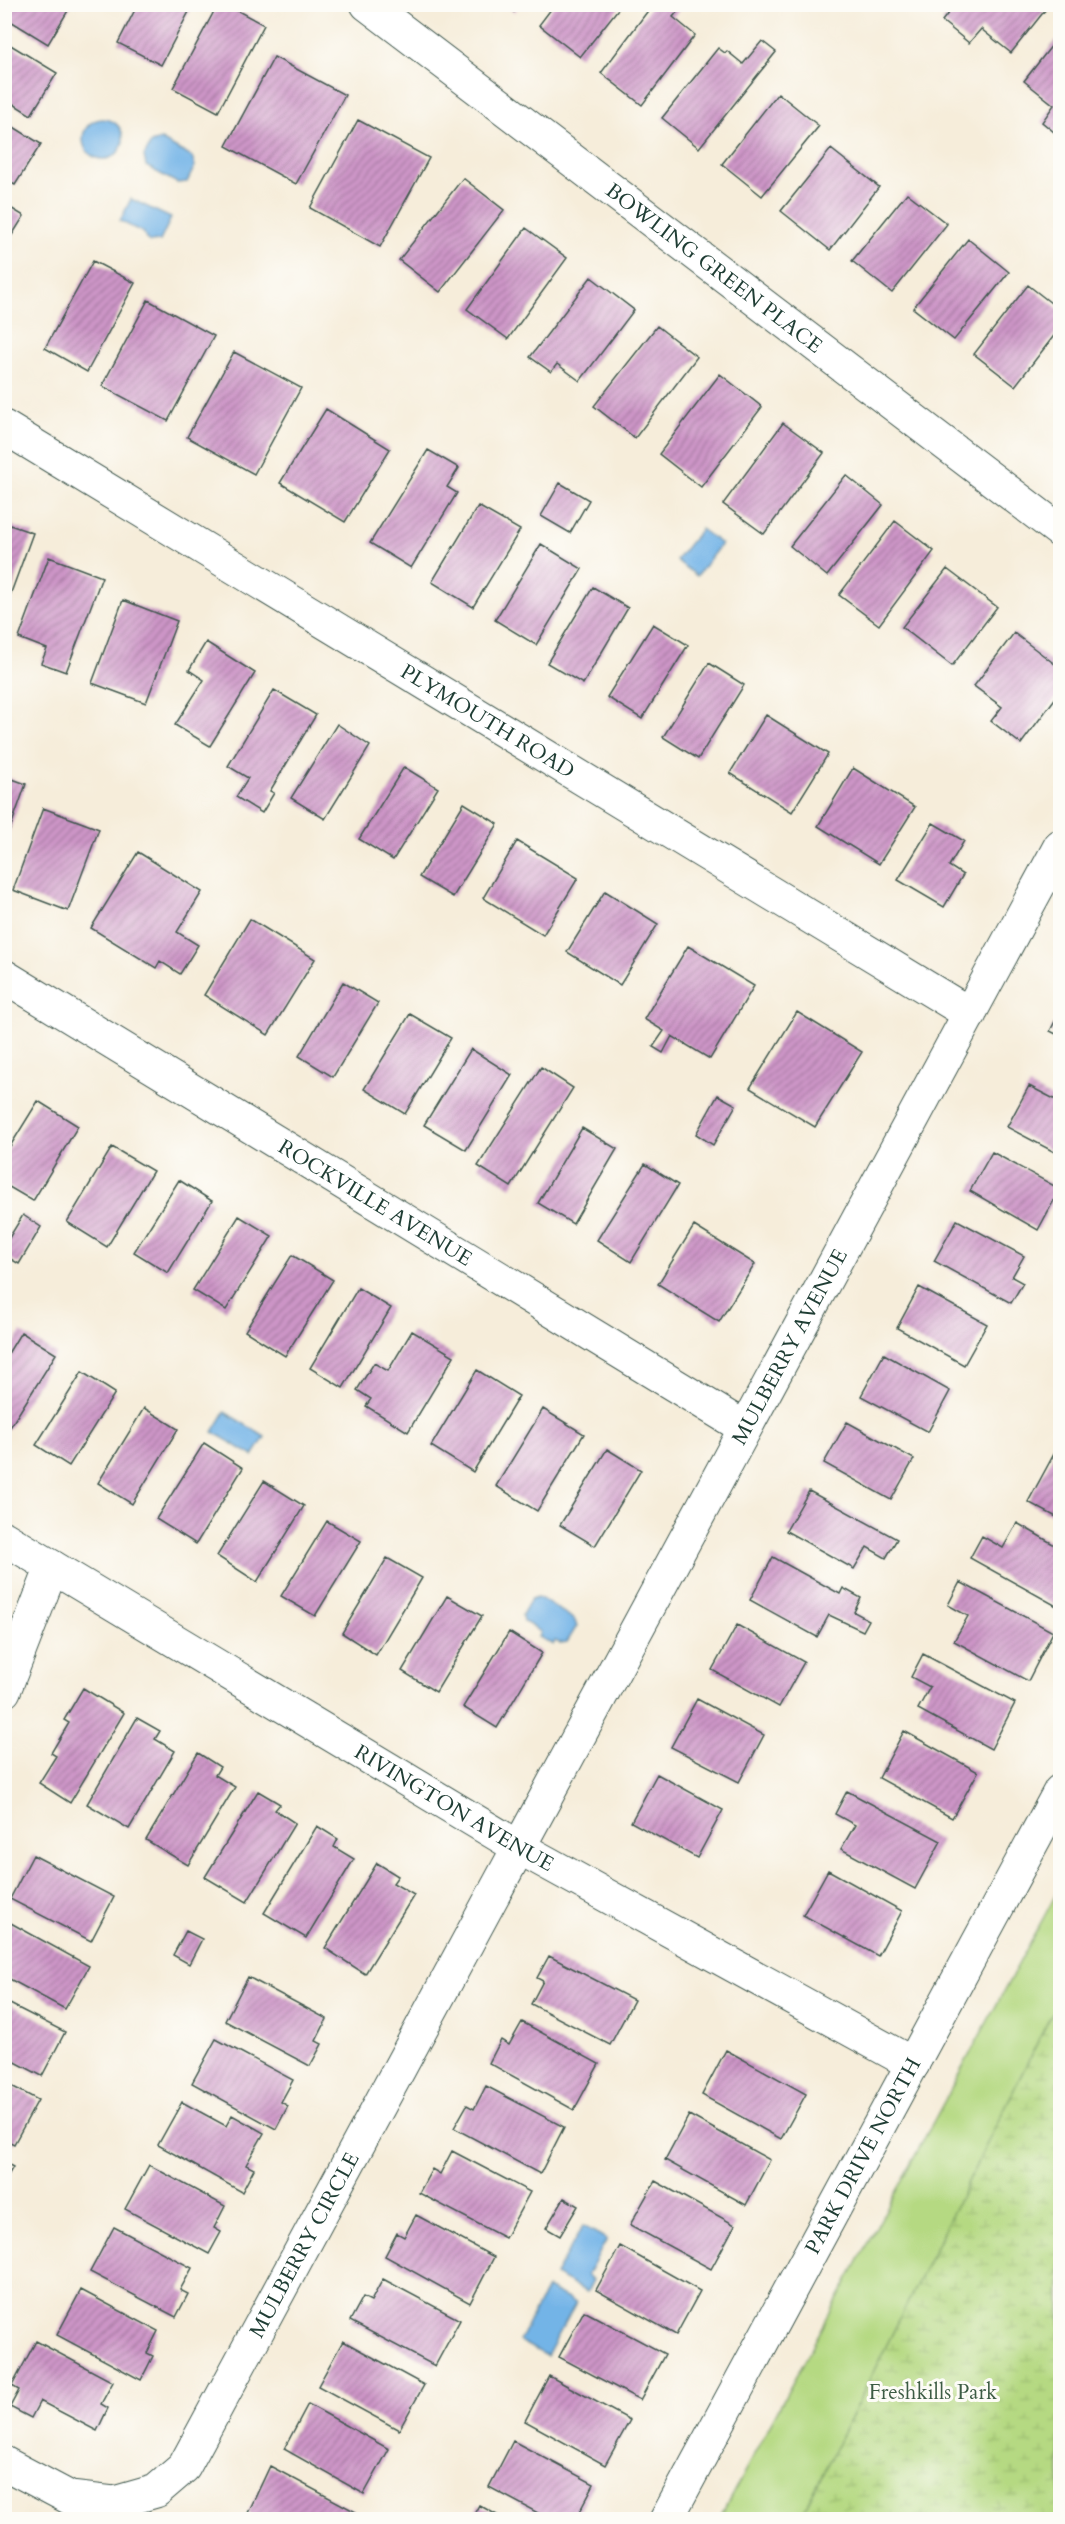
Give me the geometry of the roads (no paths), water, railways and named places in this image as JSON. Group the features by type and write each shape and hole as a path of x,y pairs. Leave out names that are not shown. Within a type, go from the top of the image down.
{"street":[{"name":"BOWLING GREEN PLACE","path":"368,4 1060,531"},
{"name":"PLYMOUTH ROAD","path":"4,427 970,1014"},
{"name":"MULBERRY AVENUE","path":"520,1848 1060,846"},
{"name":"ROCKVILLE AVENUE","path":"4,976 745,1428"},
{"name":"RIVINGTON AVENUE","path":"4,1538 520,1848 913,2064"},
{"path":"4,1691 52,1567"},
{"name":"PARK DRIVE NORTH","path":"666,2520 1060,1791"},
{"name":"MULBERRY CIRCLE","path":"4,2463 70,2498 114,2503 156,2492 184,2467 520,1848"}],"water":[{"path":"103,119 111,120 117,125 122,131 122,147 117,153 111,158 103,159 95,158 89,153 84,147 83,139 84,131 89,125 95,120"},
{"path":"161,140 192,157 195,166 187,182 177,183 146,166 144,156 151,143"},
{"path":"131,199 171,218 160,241 150,242 144,233 120,221"},
{"path":"701,529 721,544 697,576 676,560"},
{"path":"225,1412 265,1437 253,1456 213,1432"},
{"path":"538,1597 574,1619 577,1626 567,1642 555,1641 553,1645 539,1637 541,1632 523,1621 522,1615 531,1599"},
{"path":"583,2226 607,2239 587,2275 593,2280 587,2292 555,2275"},
{"path":"547,2288 576,2303 547,2356 519,2341"}],"park label":[{"name":"Freshkills Park","path":"933,2392"}]}
